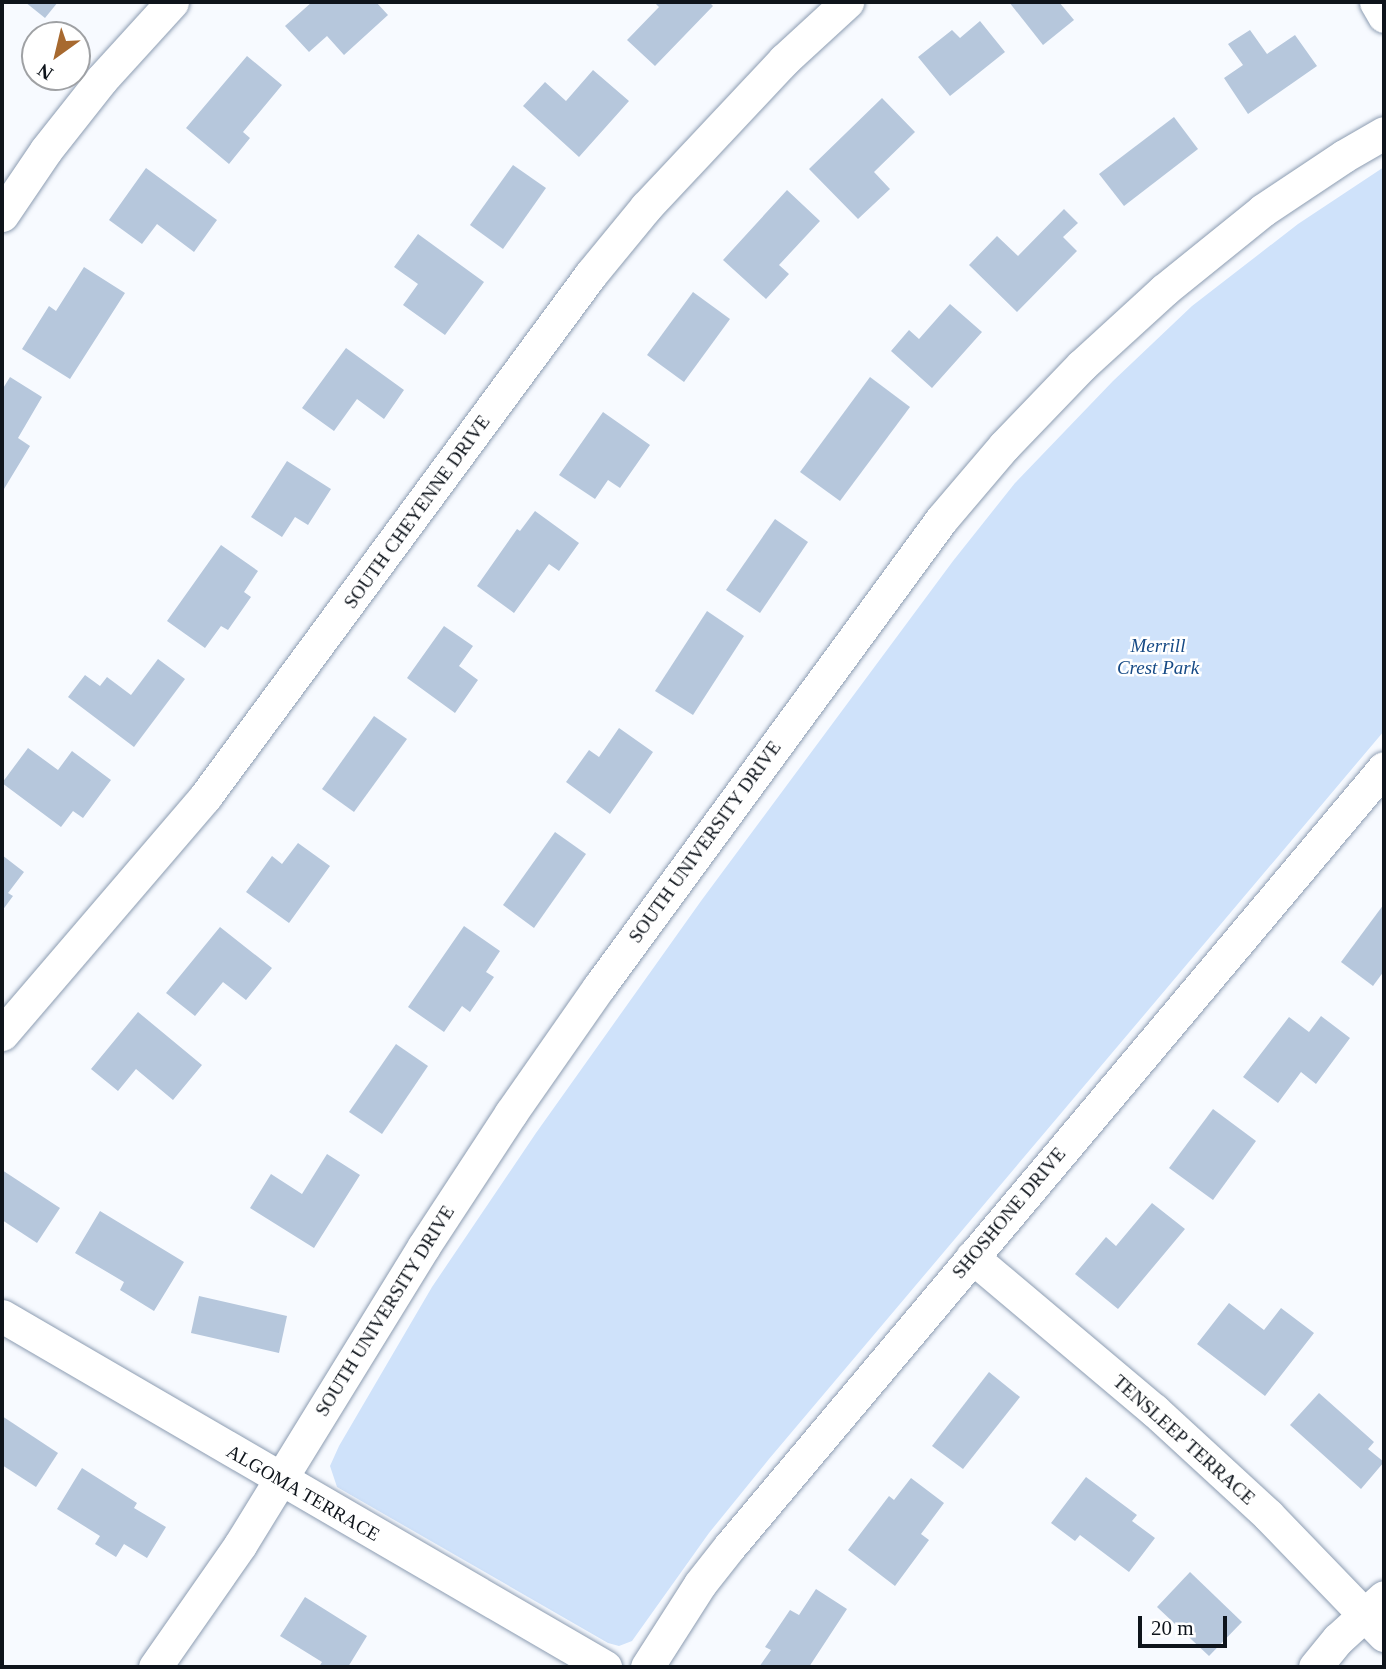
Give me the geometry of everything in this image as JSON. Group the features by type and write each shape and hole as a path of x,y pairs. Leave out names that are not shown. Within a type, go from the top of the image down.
{"street":[{"path":"2,215 46,150 102,79 172,2"},
{"name":"SOUTH CHEYENNE DRIVE","path":"2,1034 205,797 599,265 722,124 846,2"},
{"path":"1376,2 1384,16"},
{"name":"SOUTH UNIVERSITY DRIVE","path":"155,1667 240,1545 424,1246 519,1101 599,987 941,520 1004,446 1082,365 1164,290 1264,210 1344,156 1384,133"},
{"name":"SHOSHONE DRIVE","path":"647,1667 700,1584 730,1545 1384,768"},
{"name":"TENSLEEP TERRACE","path":"972,1257 1154,1410 1378,1616"},
{"name":"ALGOMA TERRACE","path":"2,1316 605,1667"},
{"path":"1315,1667 1338,1639 1378,1616"}],"green space":[{"name":"Merrill Crest Park","path":"1384,167 1384,731 769,1459 709,1533 632,1641 619,1646 608,1643 337,1487 330,1466 339,1446 432,1287 536,1133 701,901 953,561 1015,483 1113,381 1192,306 1298,224"}],"building":[{"path":"25,2 58,2 45,18"},
{"path":"312,2 376,2 388,15 344,55 327,36 309,52 285,26"},
{"path":"654,2 709,2 713,6 655,66 627,40 659,7"},
{"path":"1009,2 1059,2 1074,20 1043,45"},
{"path":"980,21 1005,52 950,96 918,57 952,30 960,38"},
{"path":"1250,30 1267,54 1295,35 1317,66 1248,114 1224,78 1243,65 1228,44"},
{"path":"247,56 282,85 243,132 250,138 229,164 186,128"},
{"path":"593,70 629,101 579,157 523,106 545,82 566,101"},
{"path":"882,98 915,132 874,172 890,189 858,219 809,169"},
{"path":"1174,117 1198,149 1124,206 1099,174"},
{"path":"513,165 546,188 503,249 470,225"},
{"path":"146,168 217,220 194,252 157,224 142,244 109,220"},
{"path":"787,190 820,221 779,265 789,274 766,299 723,260"},
{"path":"1064,209 1078,223 1063,237 1077,251 1017,312 969,265 997,236 1018,256"},
{"path":"418,234 484,282 445,335 403,305 418,284 394,267"},
{"path":"84,267 125,293 70,379 22,349 49,306 56,311"},
{"path":"693,292 730,319 684,382 647,355"},
{"path":"950,304 982,332 932,388 891,351 909,330 919,339"},
{"path":"346,348 404,390 384,419 357,399 334,431 302,408"},
{"path":"10,377 42,397 18,438 30,446 4,489 2,390"},
{"path":"870,377 910,407 840,501 800,472"},
{"path":"603,412 650,445 620,488 608,480 595,499 559,475"},
{"path":"287,461 331,489 308,525 295,517 282,537 251,517"},
{"path":"535,511 579,543 559,571 549,564 514,613 477,586 517,529 520,531"},
{"path":"775,519 808,542 760,613 726,590"},
{"path":"221,545 258,571 244,592 251,597 228,630 221,626 205,648 167,621"},
{"path":"707,611 744,636 693,715 655,691"},
{"path":"444,626 473,646 459,666 478,680 455,713 407,678"},
{"path":"158,659 185,679 134,747 68,697 85,675 100,686 107,677 131,695"},
{"path":"374,716 407,739 354,812 322,789"},
{"path":"619,728 653,752 610,814 566,782 589,750 599,757"},
{"path":"28,748 58,770 72,751 111,780 83,818 73,811 61,827 2,783"},
{"path":"555,832 586,854 534,928 503,905"},
{"path":"298,843 330,866 289,923 246,892 272,856 282,864"},
{"path":"2,855 24,872 8,893 13,896 2,911"},
{"path":"1384,904 1384,971 1373,986 1341,962"},
{"path":"464,926 500,951 486,972 494,977 470,1012 462,1006 444,1032 408,1007"},
{"path":"220,927 272,968 246,1000 223,982 195,1016 166,993"},
{"path":"138,1012 202,1065 173,1100 136,1069 118,1091 91,1069"},
{"path":"1321,1016 1350,1038 1316,1084 1301,1072 1278,1103 1243,1077 1289,1017 1309,1032"},
{"path":"396,1044 428,1066 382,1134 349,1112"},
{"path":"1213,1109 1256,1141 1213,1200 1169,1168"},
{"path":"327,1154 360,1175 314,1248 250,1208 271,1174 302,1194"},
{"path":"2,1170 60,1208 37,1243 2,1220"},
{"path":"1152,1203 1185,1229 1118,1309 1075,1274 1106,1237 1116,1246"},
{"path":"100,1211 184,1262 154,1311 120,1290 124,1282 75,1253"},
{"path":"199,1296 287,1316 279,1353 191,1333"},
{"path":"1229,1303 1264,1330 1281,1308 1314,1333 1265,1396 1197,1344"},
{"path":"989,1372 1020,1397 963,1469 932,1446"},
{"path":"1319,1393 1374,1442 1368,1449 1384,1462 1361,1489 1290,1425"},
{"path":"2,1416 58,1453 36,1487 2,1465"},
{"path":"82,1468 137,1503 134,1508 166,1527 147,1558 124,1544 116,1557 95,1544 100,1536 57,1509"},
{"path":"1086,1477 1137,1515 1132,1521 1155,1538 1129,1572 1080,1535 1075,1541 1051,1523"},
{"path":"911,1478 944,1503 921,1534 929,1540 895,1586 848,1550 889,1496 894,1500"},
{"path":"1190,1572 1242,1622 1209,1656 1157,1607"},
{"path":"816,1589 847,1609 809,1667 759,1667 771,1650 765,1647 790,1610 799,1615"},
{"path":"305,1597 367,1636 348,1667 319,1667 322,1662 280,1636"}]}
